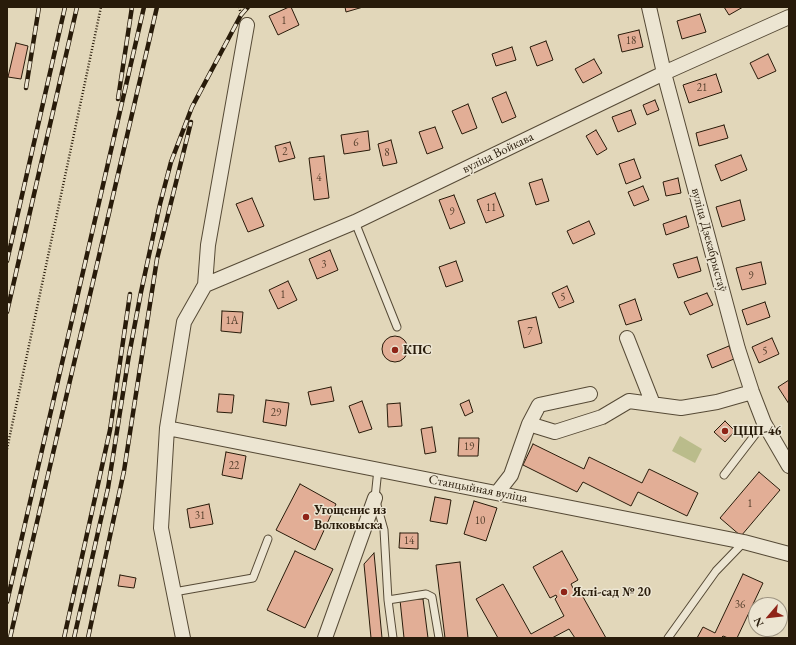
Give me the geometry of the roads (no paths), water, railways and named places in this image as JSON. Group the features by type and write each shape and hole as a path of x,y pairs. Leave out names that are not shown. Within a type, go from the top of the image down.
{"street":[{"name":"вуліца Дзекабрыстаў","path":"649,7 664,73 738,349 764,423 789,466"},
{"name":"вуліца Войкава","path":"204,285 354,222 664,73 789,17"},
{"path":"183,638 161,528 167,428 184,322 204,285 208,245 247,25"},
{"path":"627,338 653,404"},
{"path":"529,424 555,432 602,417 629,401 681,408 716,402 752,392"},
{"path":"497,493 511,475 529,424 538,405 590,394"},
{"name":"Станцыйная вуліца","path":"167,428 744,542 789,554"},
{"path":"325,638 375,498"}],"lane":[{"path":"354,222 397,327"},
{"path":"724,475 764,423"},
{"path":"378,469 375,498 384,530 388,600 393,638"},
{"path":"174,592 253,578 268,539"},
{"path":"668,638 716,571 744,542"},
{"path":"388,600 426,594 432,597 439,638"}],"railway":[{"path":"26,88 39,7"},
{"path":"7,261 65,7"},
{"path":"7,312 77,7"},
{"path":"118,99 132,7"},
{"path":"7,602 144,7"},
{"path":"10,638 157,7"},
{"path":"74,638 108,488 129,355 141,292 160,204 171,162 192,107 241,15 248,7"},
{"path":"88,638 124,471 157,259 191,122"},
{"path":"64,638 110,430 130,294"}],"place":[{"name":"КПС","path":"395,350"},
{"name":"ЦЦП-46","path":"725,431"},
{"name":"Угощение из Волковыска","path":"306,517"},
{"name":"Яслі-сад № 20","path":"564,592"}]}
